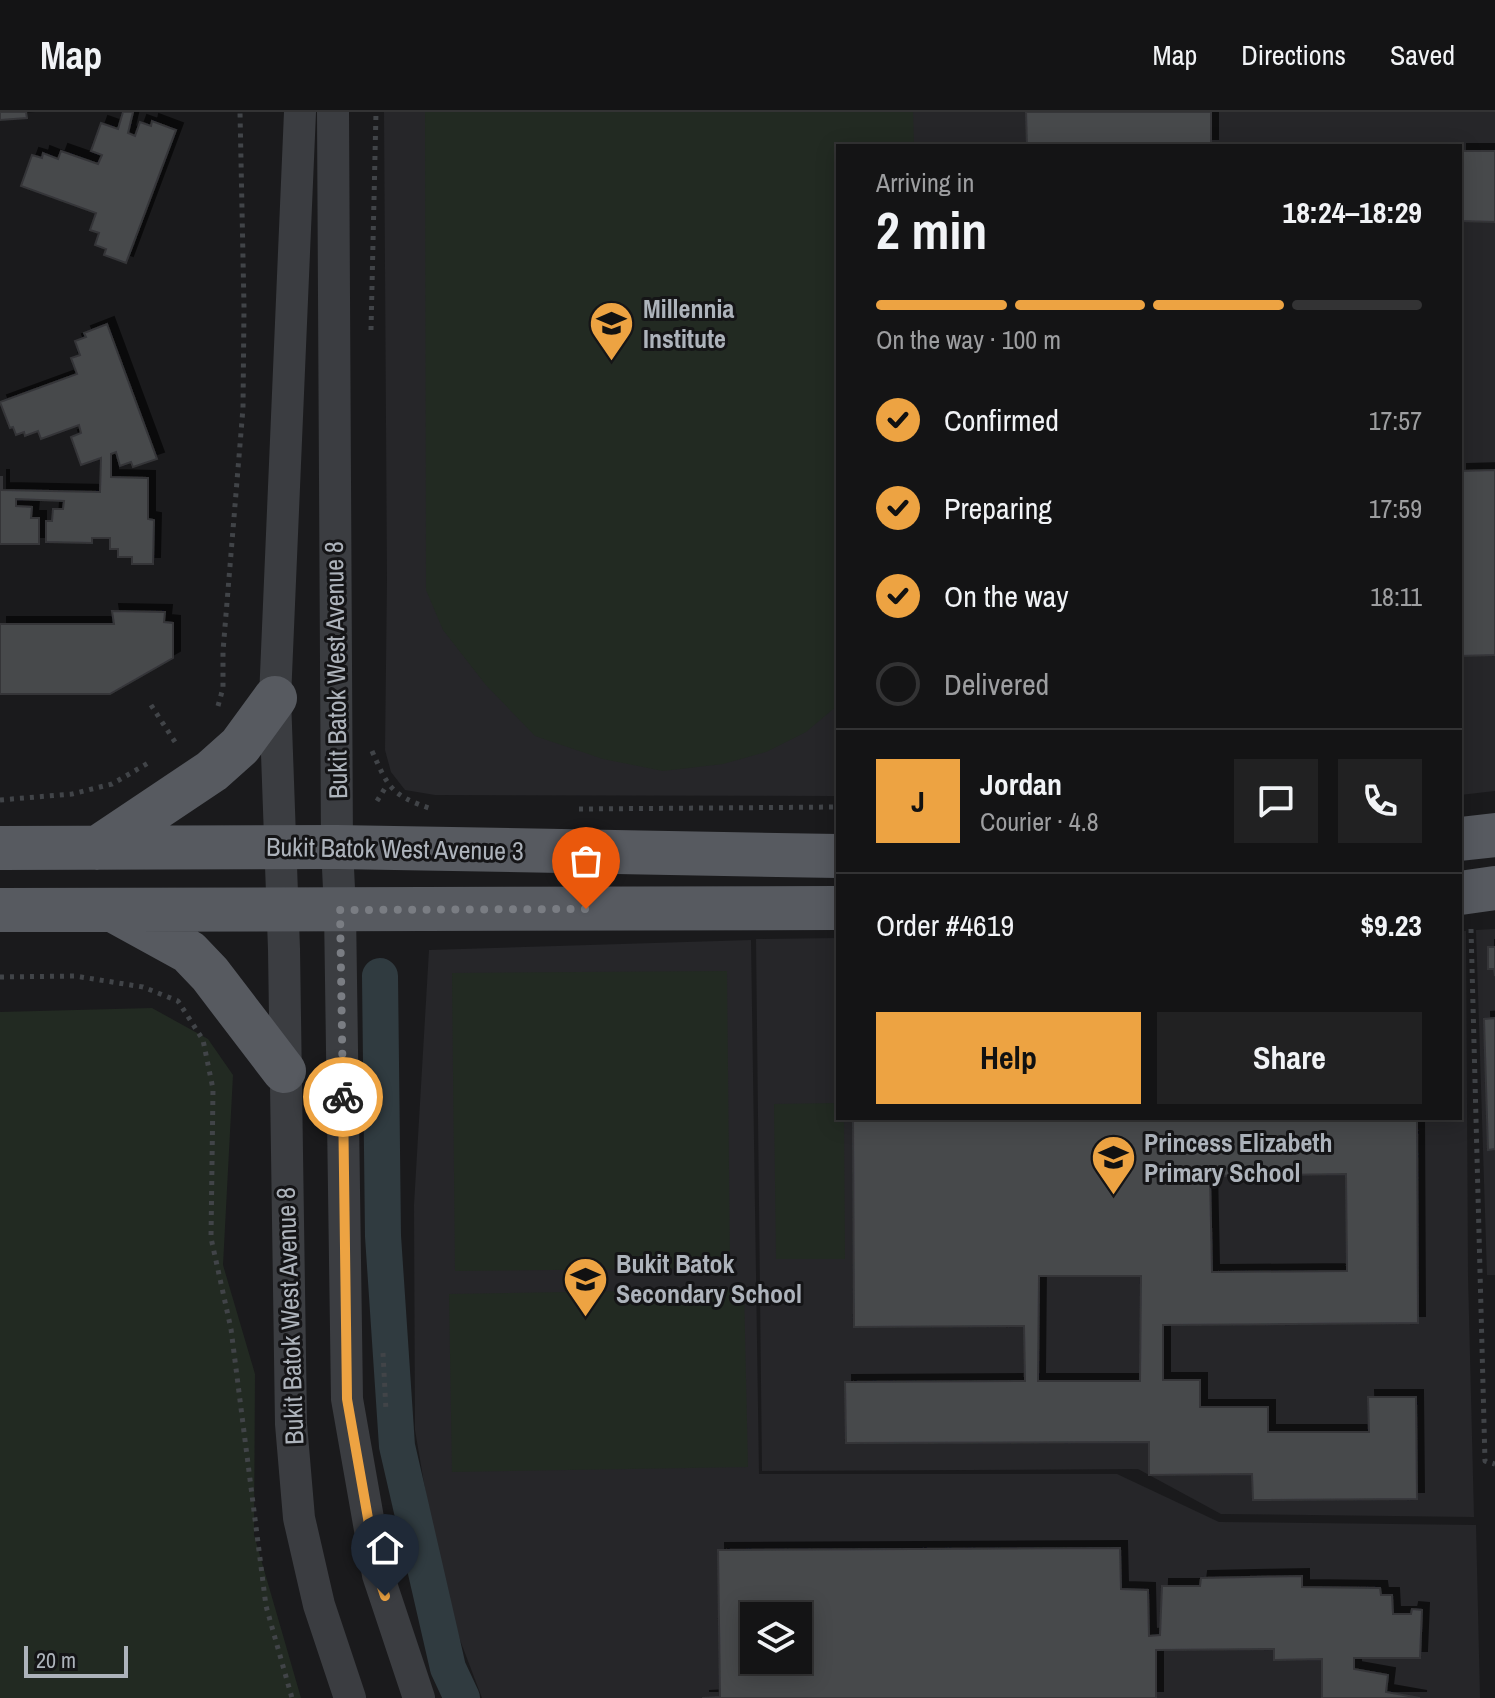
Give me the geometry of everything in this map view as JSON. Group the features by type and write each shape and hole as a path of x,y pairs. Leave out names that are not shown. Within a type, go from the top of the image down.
{"main road":[{"path":"97,848 212,771 240,746 275,698"},
{"path":"1462,839 1495,835"},
{"name":"Bukit Batok West Avenue 3","path":"0,848 337,847 836,856"},
{"path":"1465,908 1495,888"},
{"path":"0,910 836,908"},
{"path":"116,911 189,952 210,974 284,1071"}],"street":[{"name":"Bukit Batok West Avenue 8","path":"300,112 275,698 283,910 291,1424 299,1518 319,1605 350,1698"},
{"name":"Bukit Batok West Avenue 8","path":"333,112 337,847 347,1399 378,1575 419,1698"}],"path":[{"path":"210,719 223,688 223,651 243,408 240,112"},
{"path":"151,705 177,745 187,739"},
{"path":"0,800 72,794 112,784 150,761"},
{"path":"377,801 387,785 407,800 438,810"},
{"path":"574,809 836,807"},
{"path":"1465,908 1485,1461 1495,1464"},
{"path":"0,977 75,976 143,987 178,1001 203,1040 213,1089 211,1238 231,1329 266,1606 292,1698"},
{"path":"382,1340 387,1419"}],"shaded area":[{"name":"Millennia Institute","path":"384,112 1495,112 1495,791 1462,795 1462,144 836,144 836,796 435,795 405,790 391,772 385,750"},
{"name":"Millennia Institute","path":"425,112 913,112 914,144 836,144 836,707 806,732 766,752 723,764 663,771 603,759 535,736 485,684 443,630 426,590"},
{"path":"1495,929 1495,1275 1487,1275 1476,930"},
{"name":"Princess Elizabeth Primary School","path":"1462,931 1466,931 1468,1276 1474,1517 1221,1514 1138,1469 762,1471 756,939 836,938 836,1120 1462,1120"},
{"name":"Bukit Batok Secondary School","path":"751,940 759,1474 1117,1474 1219,1522 1476,1525 1480,1698 482,1698 443,1595 415,1430 414,1205 429,950"},
{"path":"727,971 730,1268 455,1271 452,973"},
{"path":"152,1008 208,1039 233,1075 223,1265 255,1374 254,1535 301,1698 0,1698 0,1012"},
{"path":"836,1103 836,1120 844,1120 845,1259 776,1259 774,1104"},
{"path":"744,1289 748,1467 452,1472 449,1294"}],"building":[{"path":"0,112 26,112 27,118 0,120"},
{"path":"123,112 133,112 128,133 135,136 140,122 151,126 152,121 176,130 126,263 104,255 106,249 95,245 99,233 90,230 96,213 21,186 32,155 42,158 43,153 58,159 61,151 98,164 102,155 91,151 101,123 118,129"},
{"path":"1026,112 1211,112 1211,144 1027,144"},
{"path":"1462,151 1495,151 1495,222 1462,221"},
{"path":"107,324 157,459 133,467 131,462 120,466 116,452 111,454 111,477 148,478 148,519 154,520 153,564 132,564 132,557 118,557 118,549 110,549 110,538 92,538 92,543 46,542 46,521 52,521 53,509 63,509 64,501 16,499 16,506 32,507 31,518 39,518 39,544 0,544 0,477 2,490 100,492 101,458 81,465 71,437 81,433 79,425 41,439 38,431 25,436 24,432 16,435 0,402 77,374 71,358 80,355 75,341 86,337 84,333"},
{"path":"1495,470 1495,655 1462,656 1462,471"},
{"path":"112,611 165,612 164,622 173,623 173,658 110,694 0,694 0,624 114,624"},
{"path":"1488,947 1495,947 1495,976 1494,969 1488,969"},
{"path":"1495,1018 1495,1149 1488,1150 1484,1019"},
{"path":"853,1120 1417,1120 1418,1323 1163,1325 1163,1380 1200,1380 1200,1407 1268,1407 1268,1432 1369,1432 1368,1397 1416,1397 1417,1499 1253,1500 1252,1474 1149,1475 1149,1442 846,1443 845,1382 1025,1381 1024,1326 854,1327","holes":["1346,1174 1347,1271 1212,1272 1210,1176","1039,1276 1141,1276 1140,1381 1038,1381"]},
{"path":"1120,1548 1121,1589 1148,1590 1149,1636 1160,1635 1162,1586 1200,1586 1201,1578 1302,1576 1302,1587 1380,1588 1381,1595 1392,1595 1393,1614 1411,1614 1412,1609 1422,1610 1420,1658 1354,1658 1354,1669 1388,1675 1386,1692 1420,1698 1322,1698 1322,1659 1274,1660 1274,1649 1156,1650 1156,1698 702,1698 720,1697 718,1550"}],"waterway":[{"path":"380,976 383,1236 397,1446 448,1668 462,1698"}],"way so far":[{"path":"343,1097 340,910 586,909"}],"place":[{"name":"Millennia Institute","path":"612,363"},
{"name":"Princess Elizabeth Primary School","path":"1113,1197"},
{"name":"Bukit Batok Secondary School","path":"585,1318"}],"route":[{"path":"343,1097 347,1399 378,1575 385,1596"}]}
